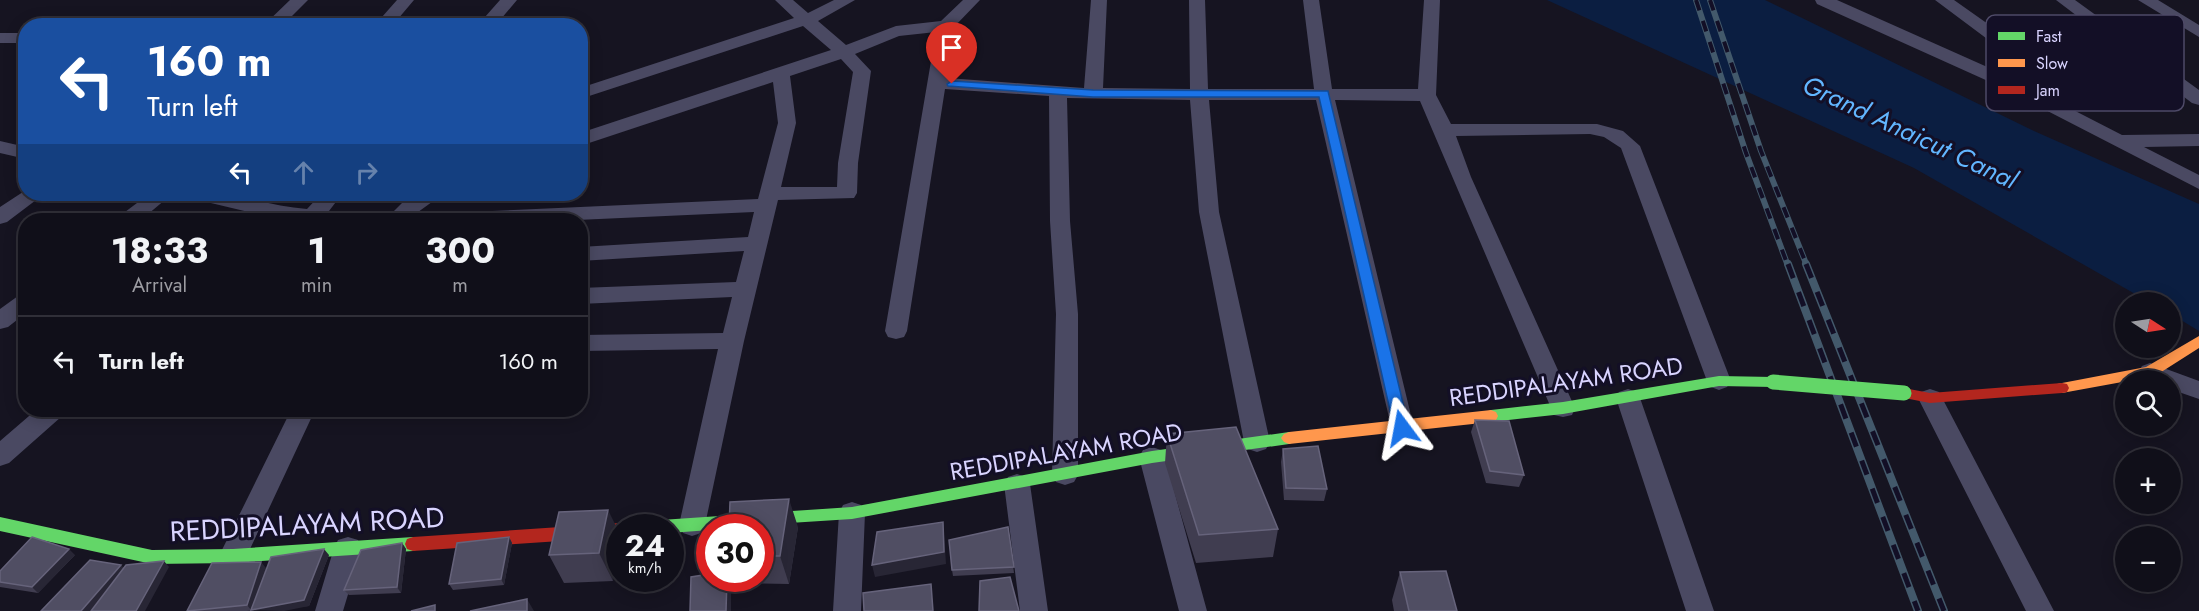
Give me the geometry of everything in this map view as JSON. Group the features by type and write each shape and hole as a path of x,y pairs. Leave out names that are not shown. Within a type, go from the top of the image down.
{"street":[{"path":"280,18 300,0"},
{"path":"389,18 406,0"},
{"path":"492,18 509,0"},
{"path":"558,213 847,193 845,177 862,92 862,71 844,52 783,0"},
{"path":"588,91 808,20 847,0"},
{"path":"896,331 946,26 972,0"},
{"path":"1093,94 1099,0"},
{"path":"1197,0 1199,93 1209,212 1257,442"},
{"path":"1311,0 1317,57 1324,94 1402,428"},
{"path":"1431,0 1427,95 1563,408"},
{"path":"1822,0 1986,73"},
{"path":"1943,0 1986,31"},
{"path":"2064,0 2084,15"},
{"path":"2146,0 2171,15"},
{"path":"2184,23 2199,32"},
{"path":"588,137 781,74 896,31 926,26 946,26"},
{"path":"0,38 18,38"},
{"path":"692,525 732,341 786,123 786,99 781,74"},
{"path":"936,83 1093,94 1427,95"},
{"path":"2184,88 2199,99"},
{"path":"1058,91 1060,221 1067,314 1065,475"},
{"path":"2061,111 2199,183"},
{"path":"1444,130 1581,128 1603,129 1621,136 1633,150 1719,381"},
{"path":"2118,141 2199,140"},
{"path":"0,147 18,151"},
{"path":"0,217 24,201"},
{"path":"137,213 153,201"},
{"path":"225,201 265,213"},
{"path":"315,213 326,201"},
{"path":"403,213 419,201"},
{"path":"588,254 756,243"},
{"path":"588,296 745,289"},
{"path":"0,321 18,307"},
{"path":"588,343 732,341"},
{"name":"REDDIPALAYAM ROAD","path":"2153,370 2197,342"},
{"name":"REDDIPALAYAM ROAD","path":"684,526 852,513 1152,457 1257,442 1402,428 1563,408 1719,381 1773,382 1904,393 1930,398 2068,388 2115,379"},
{"path":"2181,383 2199,390"},
{"path":"1628,398 1700,611"},
{"path":"1930,398 2040,611"},
{"path":"0,456 44,417"},
{"path":"233,556 300,417"},
{"path":"1152,457 1193,611"},
{"path":"1017,484 1034,611"},
{"path":"848,611 852,513"},
{"name":"REDDIPALAYAM ROAD","path":"0,524 152,558 233,556 606,531"},
{"path":"21,556 43,533"},
{"path":"329,611 348,549"}],"water":[{"name":"Grand Anaicut Canal","path":"1547,0 1765,0 1986,108 1986,111 1993,111 2199,204 2199,331 2181,320 2181,292 2132,292 1914,168"}],"building":[{"path":"1475,420 1509,421 1524,475 1490,471"},
{"path":"1236,427 1278,529 1199,535 1167,434"},
{"path":"1318,446 1327,489 1286,488 1283,449"},
{"path":"789,499 780,556 774,556 774,514 730,514 730,502"},
{"path":"608,510 599,553 549,555 559,512"},
{"path":"943,522 944,552 872,565 877,532"},
{"path":"1008,527 1014,567 952,570 949,540"},
{"path":"32,537 69,549 32,587 0,582 0,571"},
{"path":"509,537 501,579 449,584 457,543"},
{"path":"402,543 397,587 344,590 361,550"},
{"path":"324,549 304,600 251,610 271,557"},
{"path":"90,560 121,565 81,611 41,611"},
{"path":"164,561 136,611 91,611 126,565"},
{"path":"261,562 247,605 187,611 212,563"},
{"path":"1446,571 1457,611 1409,611 1400,572"},
{"path":"696,576 696,592 727,592 726,611 690,611 691,577"},
{"path":"1010,577 1019,611 979,611 980,581"},
{"path":"931,584 933,611 864,611 863,593"},
{"path":"527,599 527,611 470,611"},
{"path":"435,605 435,611 411,611"}],"railway":[{"path":"1696,0 1746,153 1788,266"},
{"path":"1710,0 1761,151 1807,266"},
{"path":"1788,264 1918,611"},
{"path":"1806,264 1944,611"}],"traffic: fast":[{"path":"1491,416 1563,408 1719,381 1773,382"},
{"path":"1773,382 1904,393"},
{"path":"684,525 852,513 1152,457 1289,438"},
{"path":"0,524 152,557 233,556 413,544"}],"traffic: slow":[{"path":"2062,388 2150,372 2199,341"},
{"path":"1289,438 1491,416"}],"traffic: jam":[{"path":"1904,393 1930,398 2062,388"},
{"path":"413,544 606,531"}],"route":[{"path":"952,84 1093,94 1324,94 1402,428"}]}
